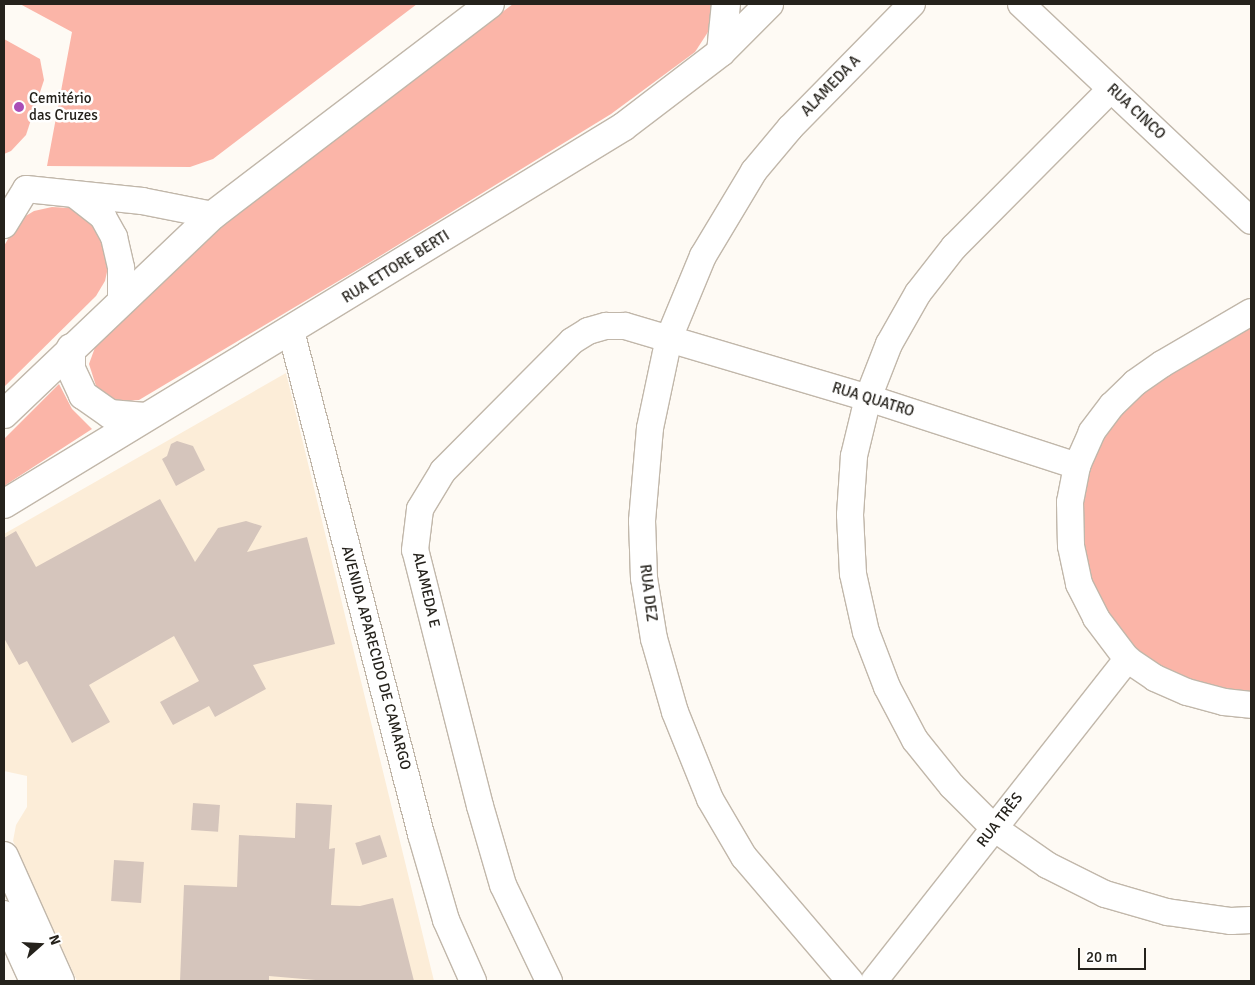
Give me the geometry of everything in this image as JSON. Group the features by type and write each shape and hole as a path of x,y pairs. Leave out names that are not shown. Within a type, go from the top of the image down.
{"street":[{"path":"4,414 71,348 213,215 490,4"},
{"path":"722,52 726,4"},
{"name":"RUA ETTORE BERTI","path":"4,504 145,417 291,331 622,127 722,52 769,4"},
{"name":"ALAMEDA A","path":"754,171 790,128 912,4"},
{"name":"RUA CINCO","path":"1021,4 1251,221"},
{"path":"1111,89 942,263 918,293 889,344 868,398 854,456 850,515 853,574 866,632 887,688 916,740 952,786 994,828 1047,865 1105,894 1167,912 1231,921 1251,920"},
{"name":"RUA DEZ","path":"754,171 703,256 669,338 650,428 642,521 644,578 654,639 675,712 715,807 744,857 850,981"},
{"path":"4,225 26,189 142,201 213,215"},
{"path":"74,194 103,217 114,237 121,268 121,301"},
{"path":"1251,312 1135,383 1112,405 1092,432 1077,466 1070,502 1071,546 1079,584 1096,618 1127,659 1155,678 1186,692 1224,702 1251,705"},
{"name":"ALAMEDA E","path":"549,981 504,885 480,806 415,550 417,524 431,488 443,471 572,341 588,331 606,326 625,326 669,338"},
{"name":"AVENIDA APARECIDO DE CAMARGO","path":"291,331 421,834 446,920 473,981"},
{"name":"RUA QUATRO","path":"669,338 868,398 1077,466"},
{"path":"71,348 71,369 83,395 110,414 145,417"},
{"name":"RUA TRÊS","path":"874,981 1127,659"},
{"path":"4,856 60,981"},
{"path":"4,915 34,981"}],"shaded area":[{"path":"20,4 417,4 213,159 190,167 47,166 72,32"},
{"path":"513,4 713,4 713,8 708,32 695,52 611,114 367,264 139,400 114,402 96,386 89,364 97,342 233,214"},
{"name":"Cemitério das Cruzes","path":"4,39 40,59 44,80 26,135 11,151 4,154"},
{"path":"52,207 70,208 86,217 99,229 109,263 105,281 96,296 4,387 4,246 19,220 34,211"},
{"path":"1251,318 1251,692 1226,691 1171,675 1124,641 1081,566 1080,480 1120,405"},
{"path":"286,373 434,981 77,981 13,841 16,825 27,807 27,776 4,771 4,534"},
{"path":"59,384 72,409 92,429 4,486 4,439"}],"building":[{"path":"177,441 193,446 205,470 176,486 162,459 167,456 171,444"},
{"path":"160,499 195,562 218,528 246,521 262,526 247,552 307,537 335,644 253,665 266,689 215,717 209,706 173,725 160,702 199,681 174,636 89,685 110,722 72,743 27,661 19,665 4,638 4,538 16,531 36,567"},
{"path":"193,803 220,805 218,832 191,830"},
{"path":"296,803 332,805 329,849 335,848 331,905 360,906 393,898 414,981 327,981 269,976 269,981 180,981 184,885 237,887 239,835 295,838"},
{"path":"380,835 387,857 362,865 355,843"},
{"path":"114,860 144,862 141,903 111,901"}],"place":[{"name":"Cemitério das Cruzes","path":"19,107"}]}
